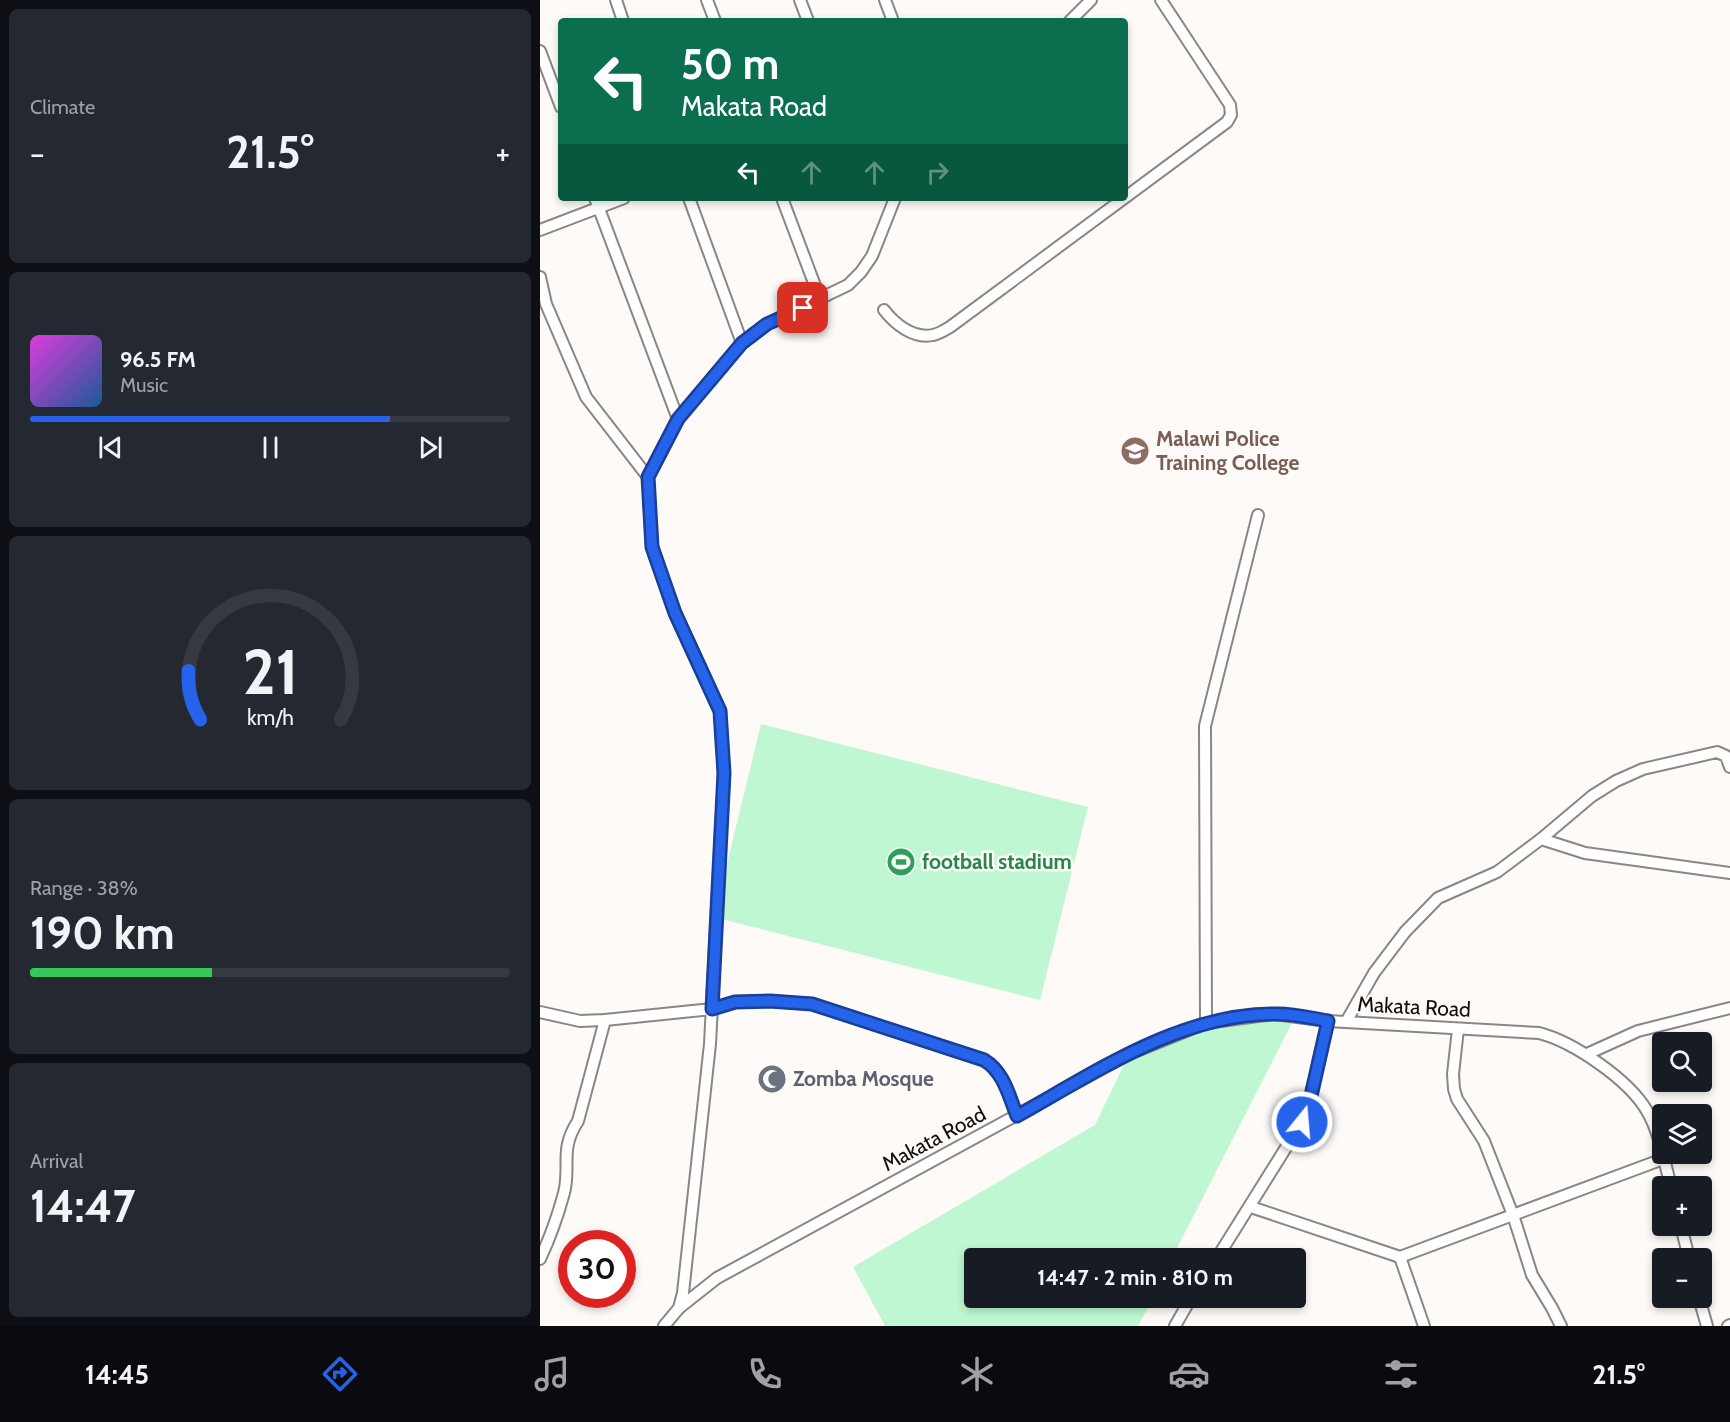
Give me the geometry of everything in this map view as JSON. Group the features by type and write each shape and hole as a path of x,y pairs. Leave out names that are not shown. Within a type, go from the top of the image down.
{"street":[{"path":"616,0 622,18"},
{"path":"707,0 714,18"},
{"path":"800,0 807,18"},
{"path":"885,0 892,18"},
{"path":"1073,18 1091,0"},
{"path":"1128,195 1227,122 1231,115 1230,105 1161,0"},
{"path":"540,51 558,99"},
{"path":"690,201 742,343"},
{"path":"783,201 820,299"},
{"path":"679,1308 686,1265 710,1044 724,773 720,711 675,613 652,547 648,477 678,419 742,343 767,324 848,285 861,272 872,256 894,201"},
{"path":"884,310 905,330 918,334 932,335 950,327 1120,201"},
{"path":"540,230 597,203 678,419"},
{"path":"540,277 546,304 586,396 648,477"},
{"path":"1206,1023 1205,726 1258,515"},
{"path":"1346,1022 1374,973 1405,932 1438,898 1497,872 1592,796 1628,776 1643,770 1717,752 1726,756 1730,767"},
{"path":"1541,838 1585,853 1730,873"},
{"path":"540,1012 580,1021 712,1009 735,1002 770,1001 812,1004 984,1060 1003,1080 1017,1116"},
{"path":"1587,1054 1638,1031 1730,1008"},
{"name":"Makata Road","path":"664,1326 679,1308 717,1278 1129,1053 1206,1023 1275,1014 1328,1021 1539,1033 1563,1041 1587,1054 1631,1090 1647,1110 1652,1124"},
{"path":"540,1259 564,1193 567,1145 578,1121 604,1020"},
{"path":"1224,1248 1251,1207 1308,1109 1328,1021"},
{"path":"1458,1029 1453,1074 1457,1099 1484,1141 1513,1215 1532,1275 1561,1326"},
{"path":"1251,1207 1400,1257 1652,1163"},
{"path":"1400,1257 1424,1326"},
{"path":"1175,1326 1185,1308"},
{"path":"1702,1308 1707,1326"}],"green space":[{"name":"football stadium","path":"761,724 1088,807 1040,1000 714,917"},
{"path":"1296,1015 1177,1248 964,1248 964,1308 1148,1308 1138,1326 885,1326 853,1267 1095,1125 1129,1054 1206,1023"}],"place":[{"name":"Malawi Police Training College","path":"1135,451"},
{"name":"football stadium","path":"901,862"},
{"name":"Zomba Mosque","path":"772,1079"}],"route":[{"path":"803,308 767,324 742,343 678,419 648,477 652,547 675,613 720,711 724,773 712,1009 735,1002 770,1001 812,1004 984,1060 997,1071 1003,1080 1017,1116 1129,1053 1206,1023 1275,1014 1328,1021 1308,1109 1302,1122"}]}
